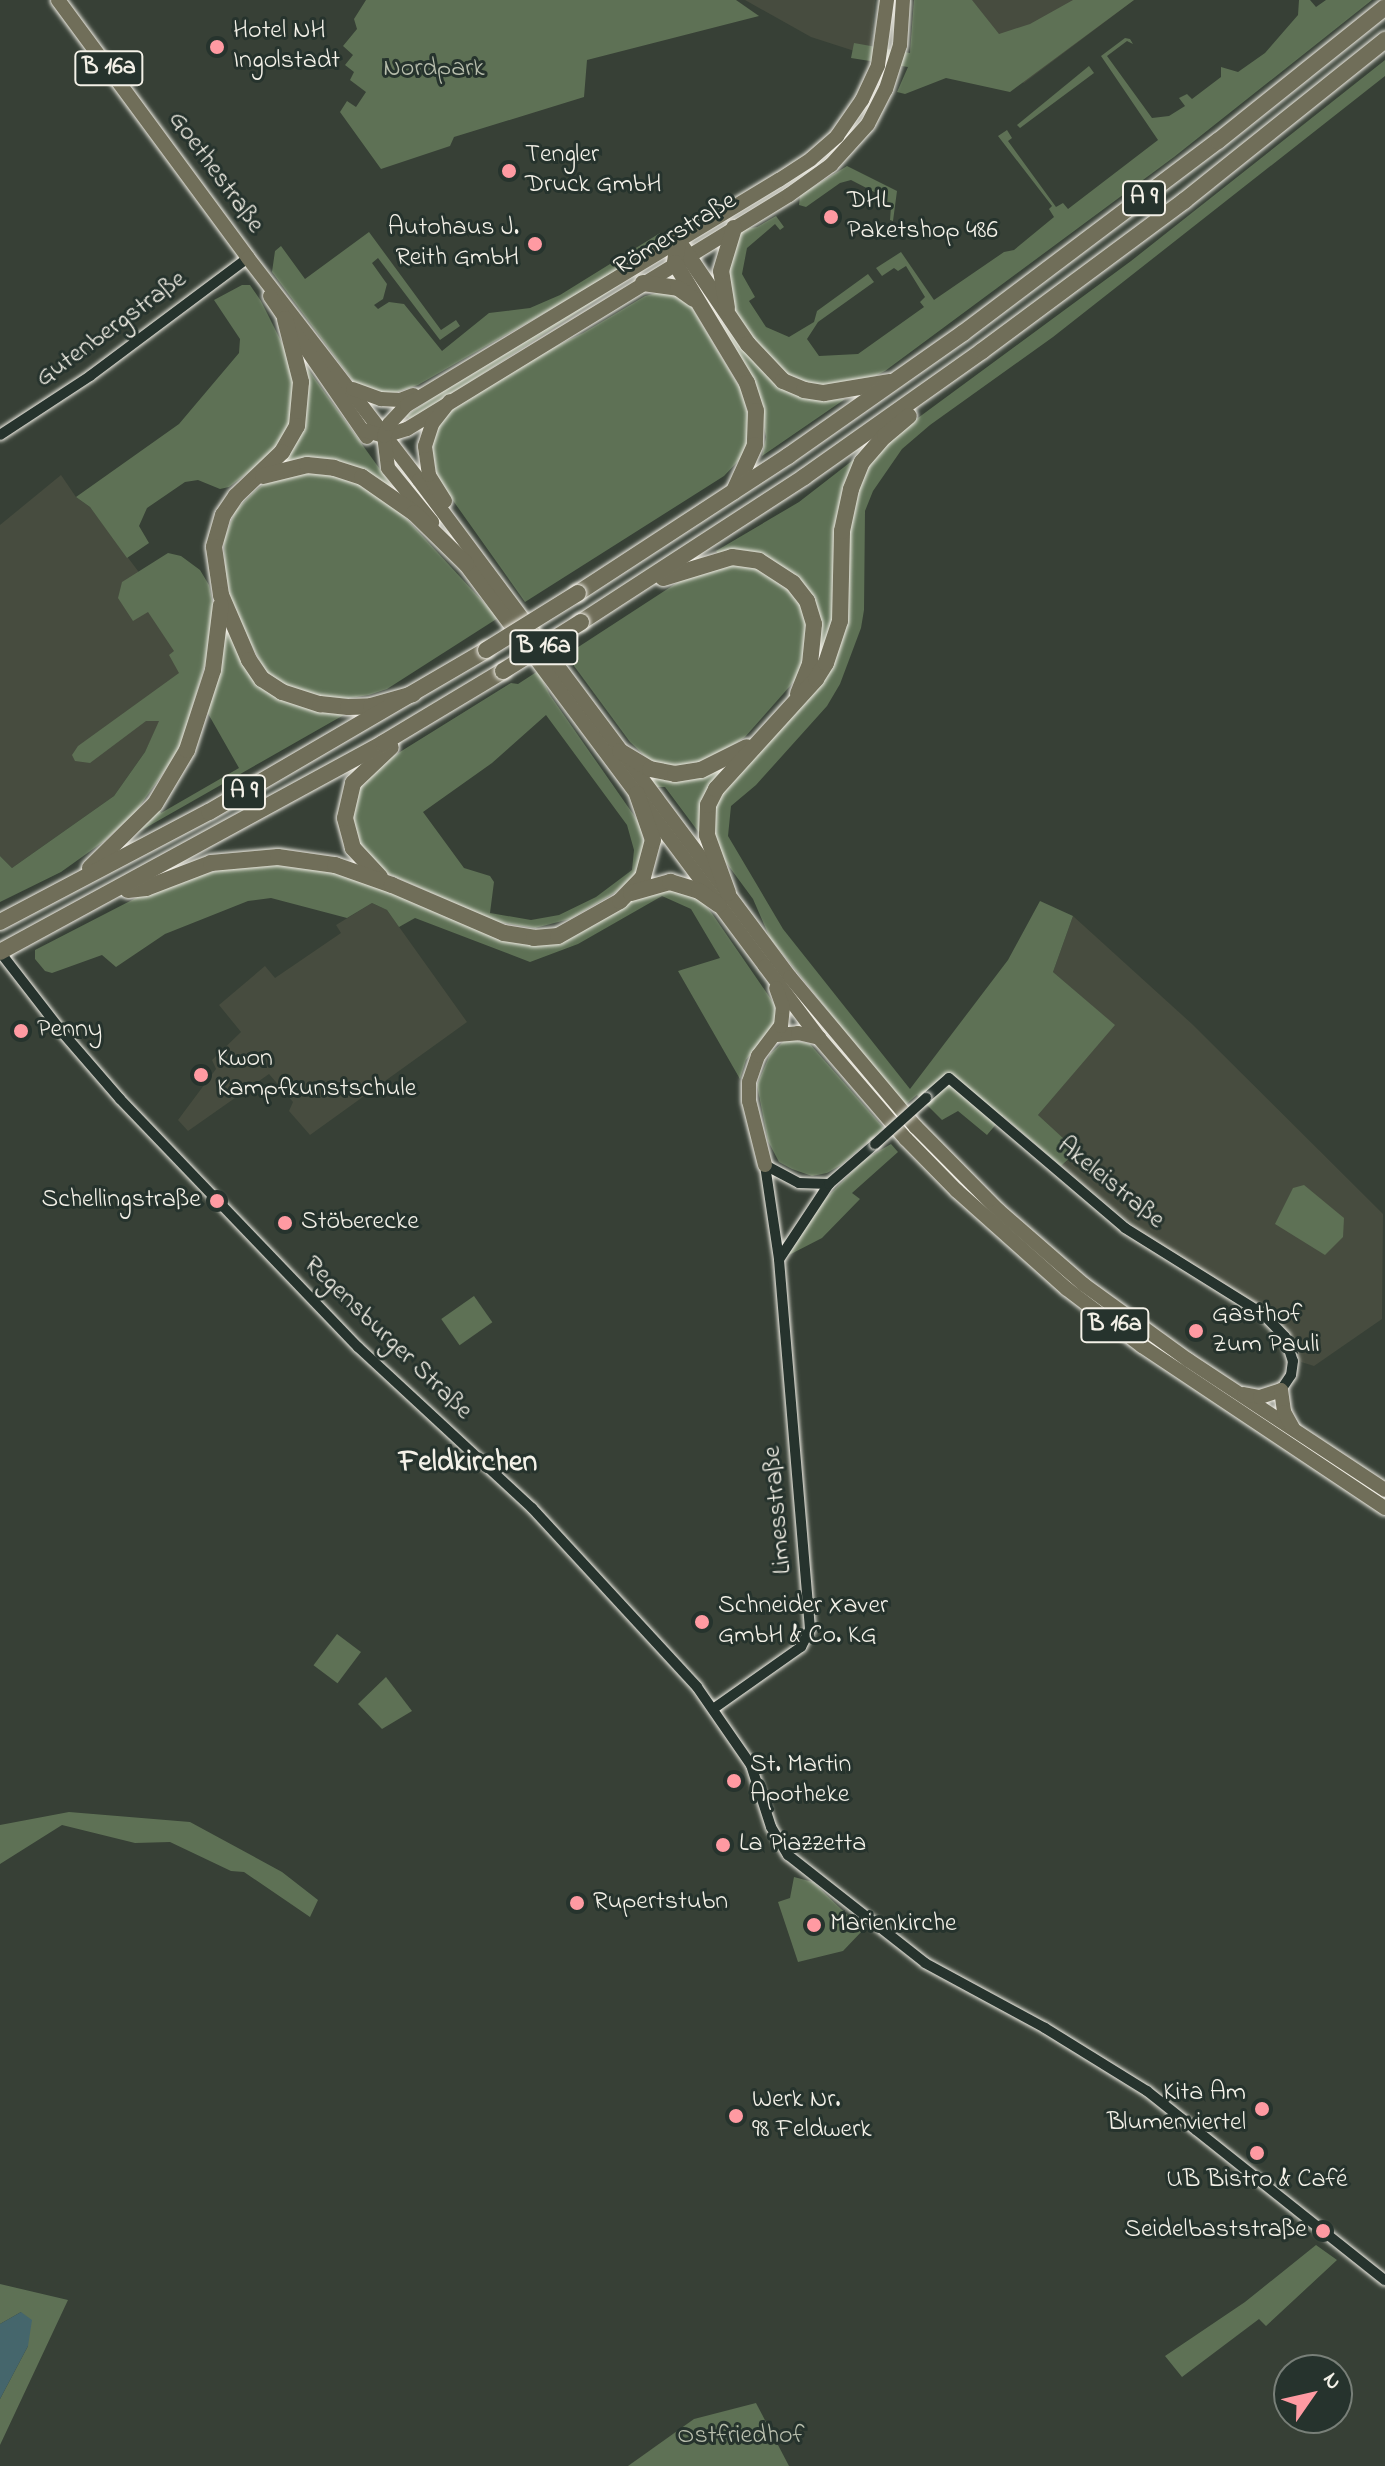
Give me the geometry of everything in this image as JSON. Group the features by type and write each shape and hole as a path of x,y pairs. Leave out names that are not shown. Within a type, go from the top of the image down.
{"highway":[{"name":"A 9","path":"0,922 209,812 413,694 578,593 733,492 897,380 1083,245 1385,7"},
{"name":"A 9","path":"582,625 804,477 982,351 1173,210 1385,40"},
{"name":"A 9","path":"729,317 721,271 734,228"},
{"path":"678,241 696,299 747,383 759,424 755,445 733,492"},
{"name":"A 9","path":"682,260 764,365 795,387 834,393 897,380"},
{"path":"643,283 678,288 696,299"},
{"name":"A 9","path":"72,885 155,804 187,750 213,670 221,595 214,547 219,525 229,505 287,445 300,414 301,382 285,319"},
{"name":"A 9","path":"723,899 707,835 708,805 716,789 826,663 840,621 842,531 856,474 862,462 885,436 982,351"},
{"name":"A 9","path":"94,903 128,890 405,736 654,581 928,398"},
{"name":"A 9","path":"258,478 307,465 349,472 390,493 466,564"},
{"name":"A 9","path":"654,581 732,557 759,561 793,583 807,601 814,624 810,664 797,698"},
{"name":"A 9","path":"221,595 249,660 262,679 282,692 320,704 348,707 371,706 413,694"},
{"name":"A 9","path":"0,952 94,903 504,673"},
{"name":"A 9","path":"392,885 357,854 348,838 345,818 353,783 405,736"},
{"name":"A 9","path":"620,751 650,769 675,774 709,766 758,740"},
{"name":"A 9","path":"629,894 643,877 653,850 649,826 637,794"},
{"name":"A 9","path":"128,890 146,888 211,863 261,856 335,865 392,885 494,930 534,938 565,933 629,894 670,882 723,899"}],"main road":[{"name":"Goethestraße","path":"58,0 248,258"},
{"name":"Römerstraße","path":"384,436 400,411 433,386 811,159 837,136 862,100 878,65 887,0"},
{"name":"Römerstraße","path":"384,436 407,429 808,183 851,146 868,124 894,72 900,45 903,0"},
{"name":"B 16a","path":"248,258 256,277 388,468 466,564 637,794 887,1095 998,1210 1083,1284 1385,1490"},
{"name":"B 16a","path":"248,258 349,387 620,751 723,899 765,966 819,1038 906,1139 957,1191 1067,1289 1142,1346 1385,1508"},
{"path":"349,387 361,395 390,400 433,386"},
{"path":"450,401 428,433 425,460 429,475 467,544"},
{"path":"363,430 384,436 388,468"},
{"path":"765,966 783,1007 777,1035 758,1056 749,1082 749,1101 765,1165"},
{"path":"777,1035 798,1033 819,1038"},
{"path":"1239,1393 1260,1397 1281,1390 1284,1412 1296,1431"}],"street":[{"name":"Gutenbergstraße","path":"0,435 90,376 248,258"},
{"name":"Regensburger Straße","path":"0,952 62,1032 120,1099 358,1347 532,1508 713,1709 751,1765 771,1827 788,1855 916,1957 1099,2059 1147,2091 1385,2280"},
{"name":"Akeleistraße","path":"829,1184 949,1078 1125,1228 1263,1314 1285,1337 1293,1361 1291,1375 1281,1390"},
{"name":"Limesstraße","path":"713,1709 795,1653 806,1642 810,1629 779,1259 765,1165"},
{"path":"765,1165 799,1183 829,1184"},
{"path":"779,1259 829,1184"}],"shaded area":[{"path":"745,0 875,0 870,56 811,37"},
{"path":"914,0 1134,0 1024,83 992,65 910,51"},
{"path":"61,475 76,497 90,507 138,571 185,669 145,752 114,796 12,868 0,856 0,525"},
{"path":"372,903 387,910 467,1022 310,1135 289,1111 293,1102 269,1074 188,1131 178,1120 216,1069 212,1060 241,1032 219,1005 265,966 275,978 341,933 336,925"},
{"path":"1073,916 1192,1024 1383,1214 1382,1319 1314,1366 1301,1362 1284,1328 1266,1309 1158,1246 1061,1166 1077,1152 1038,1115 1114,1025 1053,972"}],"green space":[{"name":"Nordpark","path":"366,0 736,0 759,16 587,60 584,97 454,137 450,146 381,169 340,112 347,101 356,107 366,92 350,80 354,72 345,65 353,55 343,46 357,29 354,19"},
{"path":"914,0 972,0 999,34 1030,24 1073,0 1134,0 1010,92 946,78 905,94 897,92 908,67 851,58 854,43 910,53"},
{"path":"1299,0 1310,0 1316,7 1326,0 1372,0 1174,157 885,371 869,379 832,387 801,384 776,369 735,313 726,278 733,242 744,229 757,227 776,216 784,227 780,230 775,224 747,248 742,274 755,297 749,301 766,327 789,337 814,322 817,311 868,274 874,282 818,322 807,339 819,356 858,354 924,307 920,302 925,297 906,266 898,271 894,268 882,276 876,268 901,252 934,300 1004,252 1014,250 1054,217 1049,209 1052,206 998,136 1007,130 1012,138 1008,141 1056,207 1063,203 1068,209 1158,140 1101,56 1125,38 1130,39 1133,44 1127,41 1107,56 1152,118 1169,116 1185,106 1179,98 1187,94 1192,99 1221,77 1221,67 1238,72 1265,53 1298,15"},
{"path":"1385,60 1385,76 1053,337 930,425 902,449 873,491 865,511 864,610 861,628 840,684 827,706 756,785 731,806 728,836 783,929 910,1089 1008,960 1040,901 1073,916 1053,972 1115,1025 1038,1115 1077,1151 1061,1166 1003,1116 987,1135 958,1111 942,1120 917,1095 904,1106 770,938 753,899 722,857 712,830 716,801 831,666 846,538 859,479 888,440 1131,261"},
{"path":"1089,66 1094,73 1020,128 1017,125"},
{"path":"847,166 897,191 893,221 890,220 891,207 882,196 851,180 840,183 806,207 799,205 800,195"},
{"path":"369,232 441,330 456,320 460,326 440,340 378,258 372,263 387,284 383,299 374,305 378,309 389,302 404,304 442,351 489,313 530,308 560,295 660,233 663,237 659,245 555,307 418,385 391,394 361,387 353,381 272,272 275,251 281,246 305,279"},
{"path":"629,279 411,420 406,416 438,394"},
{"path":"242,285 250,285 261,301 289,357 295,375 292,424 273,454 229,487 220,489 198,480 185,482 147,508 139,526 149,543 127,558 90,507 76,497 179,424 239,353 240,339 214,300"},
{"path":"699,288 724,326 766,373 795,393 817,400 845,399 762,456 766,437 759,401"},
{"path":"657,293 676,295 688,301 743,393 752,434 742,457 724,476 525,602 437,478 432,447 437,428 454,407 542,353 645,296"},
{"path":"305,365 392,486 391,489 280,463"},
{"path":"857,457 838,597 824,659 815,662 795,576 719,555 716,551 799,502"},
{"path":"306,471 349,477 392,503 498,618 387,689 369,695 331,701 294,691 267,674 234,612 225,573 224,540 235,511 255,491 265,483"},
{"path":"168,553 181,556 200,570 209,585 214,609 212,641 180,749 135,813 103,842 61,872 0,902 0,856 12,868 114,796 145,752 159,721 146,721 90,763 75,761 72,755 78,746 179,673 169,655 174,651 148,612 133,621 118,598 122,582"},
{"path":"749,563 789,586 808,619 808,647 798,677 745,737 716,756 688,766 667,767 648,759 630,742 566,655 692,573 712,564"},
{"path":"226,624 250,671 349,712 126,839 157,807 161,813 239,768 206,710"},
{"path":"538,671 550,695 640,824 646,851 635,876 616,892 570,919 535,928 497,922 384,872 360,849 350,818 362,781 387,760 511,683 518,684","holes":["546,715 627,825 634,850 632,870 596,897 559,915 531,920 490,913 494,882 490,876 464,868 423,812 492,763"]},
{"path":"732,758 700,834 665,787 657,787 645,771"},
{"path":"254,862 347,874 508,940 559,942 580,933 646,891 672,886 700,900 711,912 775,1005 775,1024 746,1060 740,1079 678,971 720,958 691,909 662,896 578,944 530,962 415,918 399,927 387,910 372,903 347,918 271,898 248,901 165,934 116,967 102,955 52,973 45,971 35,959 35,950 165,883"},
{"path":"787,1038 810,1044 884,1128 827,1173 812,1176 779,1162 768,1141 757,1085 770,1054"},
{"path":"891,1144 898,1152 852,1193 860,1199 822,1238 787,1256 820,1204 865,1159"},
{"path":"1304,1185 1344,1218 1343,1237 1325,1255 1275,1224 1293,1188"},
{"path":"474,1296 492,1322 460,1345 441,1319"},
{"path":"337,1634 361,1652 337,1683 314,1665"},
{"path":"386,1677 412,1711 382,1729 358,1704"},
{"path":"69,1812 190,1822 282,1872 318,1900 310,1917 244,1872 231,1871 170,1842 135,1843 62,1825 0,1864 0,1825"},
{"path":"794,1877 813,1882 863,1930 843,1951 798,1962 778,1902 790,1898"},
{"path":"1316,2245 1337,2260 1266,2326 1259,2319 1182,2377 1165,2356 1245,2302"},
{"path":"0,2284 68,2300 0,2445 0,2399 28,2346 21,2312 0,2324"},
{"name":"Ostfriedhof","path":"756,2403 789,2466 628,2466 694,2419"}],"water":[{"path":"21,2312 32,2320 28,2346 0,2399 0,2324"}],"place":[{"name":"Hotel NH Ingolstadt","path":"217,47"},
{"name":"Tengler Druck GmbH","path":"509,171"},
{"name":"DHL Paketshop 486","path":"831,217"},
{"name":"Autohaus J. Reith GmbH","path":"535,244"},
{"name":"Penny","path":"21,1031"},
{"name":"Kwon Kampfkunstschule","path":"201,1075"},
{"name":"Schellingstraße","path":"217,1201"},
{"name":"Stöberecke","path":"285,1223"},
{"name":"Gasthof Zum Pauli","path":"1196,1331"},
{"name":"Schneider Xaver GmbH & Co. KG","path":"702,1622"},
{"name":"St. Martin Apotheke","path":"734,1781"},
{"name":"La Piazzetta","path":"723,1845"},
{"name":"Rupertstubn","path":"577,1903"},
{"name":"Marienkirche","path":"814,1925"},
{"name":"Kita Am Blumenviertel","path":"1262,2109"},
{"name":"Werk Nr. 98 Feldwerk","path":"736,2116"},
{"name":"UB Bistro & Café","path":"1257,2153"},
{"name":"Seidelbaststraße","path":"1323,2231"}],"district":[{"name":"Feldkirchen","path":"468,1463"}]}
